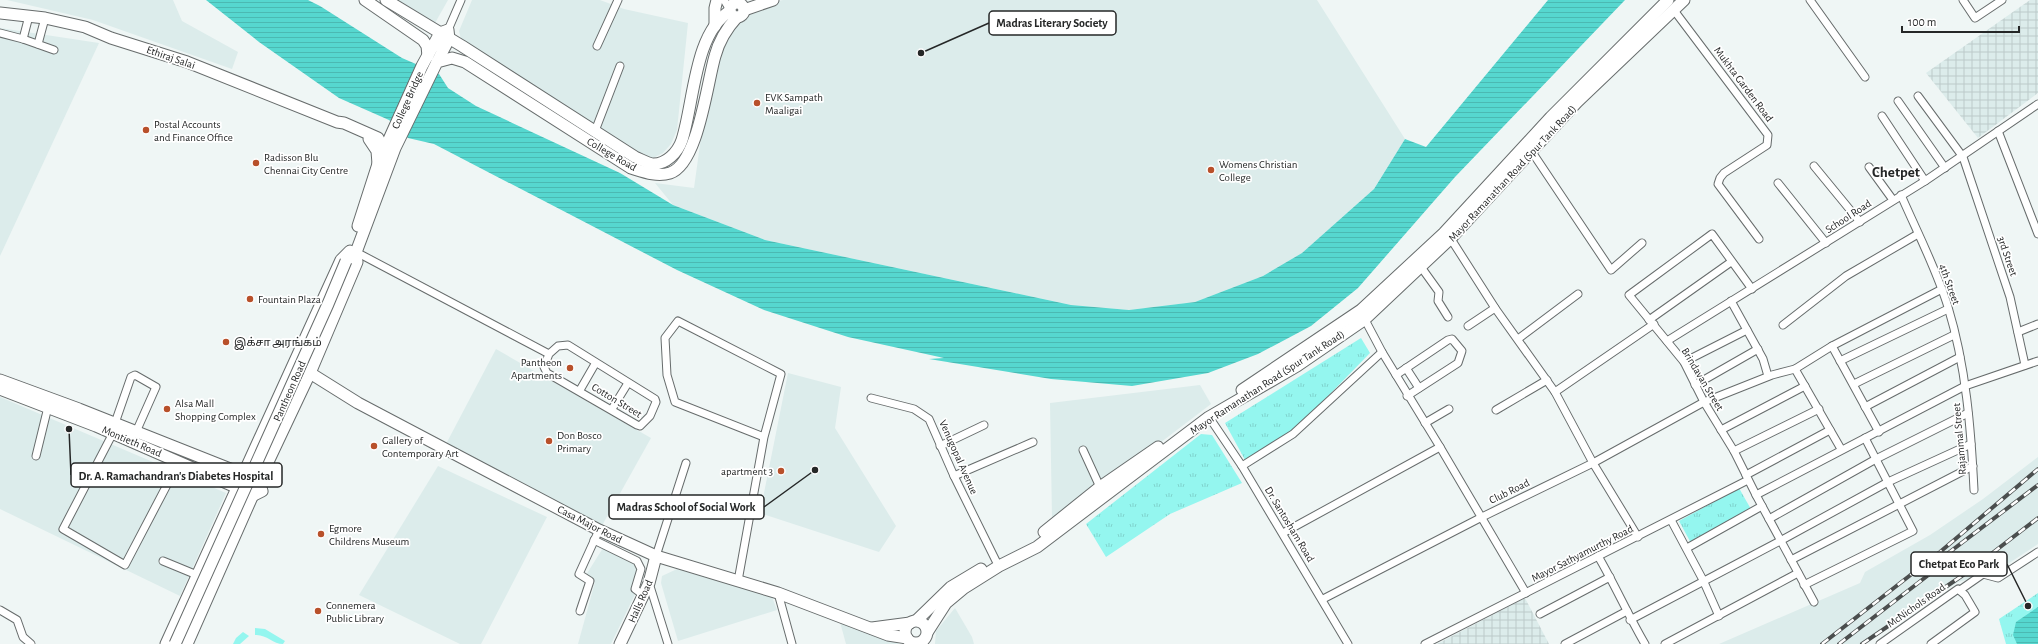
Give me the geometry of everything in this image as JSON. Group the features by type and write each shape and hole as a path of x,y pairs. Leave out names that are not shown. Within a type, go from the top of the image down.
{"main road":[{"path":"365,0 423,40 427,46 430,64"},
{"name":"College Road","path":"386,0 446,34 635,157 652,164 665,161 674,154 682,141 702,54 715,26 724,15 737,7 774,0"},
{"path":"715,26 715,8 717,0"},
{"name":"Mayor Ramanathan Road (Spur Tank Road)","path":"926,638 943,607 964,588 999,566 1037,547 1209,418 1297,366 1363,315 1421,267 1551,117 1670,4 1684,0"},
{"name":"Mayor Ramanathan Road (Spur Tank Road)","path":"913,621 951,587 996,561 1032,543 1100,487 1363,315 1448,236 1532,152 1670,4"},
{"name":"College Road","path":"430,64 452,58 465,62 631,168 653,174 671,172 684,163 693,146 715,56 724,32 737,7"},
{"name":"Ethiraj Salai","path":"0,13 45,18 85,27 111,38 187,62 337,122 344,123 378,138 391,141"},
{"name":"College Bridge","path":"391,141 446,34"},
{"name":"Ethiraj Salai","path":"337,122 341,128 369,139 391,141"},
{"path":"369,139 376,151 378,164"},
{"path":"181,644 299,386 352,256 391,141"},
{"name":"Pantheon Road","path":"175,644 328,304 352,256 378,164 391,141"},
{"path":"187,644 310,373 358,262 352,256"},
{"path":"166,644 341,260 352,256"},
{"name":"Casa Major Road","path":"310,373 358,403 597,535 641,549 660,557 778,593 888,635 910,641"},
{"path":"0,380 116,429 136,432 243,474 258,489"},
{"name":"Montieth Road","path":"0,389 48,407 116,429 179,462 237,487 258,489"},
{"path":"260,436 277,444"},
{"path":"641,549 650,568 650,581"},
{"name":"Halls Road","path":"620,644 660,557"},
{"path":"871,628 913,621 925,624 926,638 919,643 910,641 905,631 913,621"}],"street":[{"path":"446,34 461,0"},
{"path":"597,46 618,0"},
{"path":"724,0 737,7"},
{"path":"1810,0 1865,77"},
{"path":"1963,0 1975,18 2002,0"},
{"name":"Mukhta Garden Road","path":"1670,4 1768,135 1767,145 1724,173 1718,184 1759,239"},
{"path":"23,38 29,16"},
{"path":"38,44 45,18"},
{"path":"0,33 23,38 54,50"},
{"path":"594,131 620,66"},
{"name":"3rd Street","path":"1918,96 1963,157 2010,297 2025,364"},
{"path":"1898,101 1945,168"},
{"name":"School Road","path":"1667,341 1963,157 2038,104"},
{"path":"1882,116 1925,181"},
{"path":"1998,131 2037,231"},
{"path":"1532,152 1611,270 1642,243"},
{"path":"1814,166 1860,222"},
{"path":"1869,167 1893,200"},
{"path":"1778,183 1826,243"},
{"name":"4th Street","path":"1901,195 1942,289 1960,357 1965,386"},
{"name":"Brindavan Street","path":"1731,262 1712,234 1629,295 1684,362 1704,402 1734,451 1780,541 1814,602"},
{"path":"1783,326 1813,300 1846,276 1918,234"},
{"path":"1448,236 1495,308 1555,392 1593,463 1638,537"},
{"path":"352,256 549,354"},
{"path":"1555,392 1652,322 1731,262 1752,289"},
{"path":"1421,267 1439,292 1438,301 1448,317"},
{"name":"Club Road","path":"1323,599 1482,517 1593,463 1704,402 1768,376 1795,369 1832,346 1942,289"},
{"path":"1518,339 1578,294"},
{"path":"1731,301 1758,349 1768,376"},
{"path":"1468,326 1495,308"},
{"path":"1840,361 1948,309"},
{"path":"1363,315 1407,396 1440,447 1526,593"},
{"path":"738,581 764,438 781,374 678,320 665,338 667,375 675,402 764,438"},
{"path":"2018,332 2038,324"},
{"path":"1684,362 1747,330"},
{"path":"1854,384 1954,336"},
{"path":"1396,375 1443,342 1452,339 1462,351 1458,363 1407,396"},
{"name":"Cotton Street","path":"565,345 595,364 655,399 656,402 650,416 640,426 546,371 544,367 549,354 558,346 565,345"},
{"path":"1832,346 1879,432"},
{"path":"1695,385 1758,349"},
{"path":"1242,466 1293,434 1382,352"},
{"path":"1865,407 1960,357"},
{"path":"1756,495 1841,449 1879,432 1965,386 2025,364 2038,361"},
{"path":"580,390 595,364"},
{"path":"1406,368 1419,388"},
{"path":"1795,369 1841,449"},
{"path":"136,432 156,387 135,376 132,377 116,429 63,529 125,565 179,462"},
{"path":"1496,410 1547,380"},
{"path":"612,409 628,383"},
{"path":"1721,430 1805,386"},
{"name":"Rajammal Street","path":"1965,386 1974,490"},
{"name":"Venugopal Avenue","path":"871,398 914,409 929,419 954,476 996,561"},
{"path":"36,456 48,407"},
{"path":"1425,423 1449,409"},
{"path":"1734,451 1819,409"},
{"path":"1769,520 1876,459 1968,413"},
{"name":"Dr. Santosham Road","path":"1209,418 1242,466 1323,599 1348,644"},
{"path":"940,446 984,425"},
{"name":"Mayor Sathyamurthy Road","path":"1425,644 1671,520 1830,430"},
{"path":"1804,585 1913,531 1865,438"},
{"path":"954,476 1033,442"},
{"path":"1630,620 1888,482 1971,444"},
{"path":"1282,533 1440,447"},
{"path":"1083,450 1100,487"},
{"path":"660,557 686,463"},
{"path":"1791,560 1973,466"},
{"path":"1687,548 1762,506"},
{"path":"1671,520 1687,548 1719,616"},
{"path":"580,611 590,580 579,574 597,535 637,561 641,569 635,589 643,595"},
{"name":"McNichols Road","path":"1880,644 1958,589 1963,593 1983,574 1998,578 2038,552"},
{"path":"1598,556 1643,643"},
{"path":"163,561 197,575"},
{"path":"1665,644 1798,573"},
{"path":"1540,614 1610,577"},
{"path":"650,581 668,644"},
{"path":"778,593 792,644"},
{"path":"1931,644 1975,612 1963,593"},
{"path":"0,610 17,620 23,637 31,644"},
{"path":"1565,644 1627,611"}],"shaded area":[{"path":"7,0 173,0 182,21 238,52 232,69 93,20"},
{"path":"206,0 308,0 402,58 439,74 448,88 476,106 620,173 673,205 765,240 1071,305 1129,310 1195,302 1263,276 1302,253 1374,189 1405,139 1426,147 1548,0 1625,0 1455,177 1358,288 1311,326 1258,354 1208,373 1132,386 1051,379 929,359 944,358 848,337 764,310 677,270 434,144 408,138 389,120 339,98 259,42"},
{"path":"398,0 448,0 435,23"},
{"path":"472,0 600,0 624,9 688,23 677,130 671,144 663,153 653,158 642,157 461,39 459,31"},
{"path":"783,0 1317,0 1405,139 1374,189 1302,253 1263,276 1195,302 1129,310 1071,305 765,240 673,205 655,183 694,188 712,58 726,30 745,14 769,3"},
{"path":"2030,0 2038,0 2038,93 1978,138 1926,73"},
{"path":"0,28 99,43 0,256"},
{"name":"Don Bosco Primary","path":"496,349 651,438 599,531 446,444"},
{"path":"788,373 841,387 835,428 896,526 879,552 760,513"},
{"path":"1200,385 1211,404 1081,503 1052,518 1050,403"},
{"path":"0,397 226,493 180,596 0,509"},
{"path":"2038,457 2038,544 1994,573 1958,582 1864,644 1719,644 1860,583 1865,572 1930,535 1983,499"},
{"path":"438,466 547,517 481,644 460,644 359,595"},
{"path":"603,548 637,564 642,575 640,584 611,644 578,644 595,582 586,575"},
{"path":"677,569 772,597 777,610 678,641 661,583 662,576"},
{"path":"1525,598 1549,644 1437,644"},
{"path":"2038,607 2038,644 2017,644 2013,635 2016,622"},
{"path":"955,608 972,637 974,644 935,644 936,631"},
{"path":"840,622 877,634 900,644 846,644"}],"green space":[{"path":"1361,338 1370,353 1289,436 1245,460 1225,423"},
{"path":"1201,434 1212,435 1242,483 1170,514 1106,557 1086,524"},
{"path":"1739,488 1752,511 1692,545 1679,521"},
{"path":"2038,593 2038,644 2006,644 1999,619"},
{"path":"255,628 265,629 285,641 283,644 279,644 263,636 255,635"},
{"path":"243,632 249,636 240,644 233,644 236,638"}],"railway":[{"path":"1822,644 1940,552 2038,469"},
{"path":"1922,573 2038,485"},
{"path":"1862,644 1969,571 2038,518"},
{"path":"1839,644 1931,573"}],"place":[{"name":"Madras Literary Society","path":"921,53"},
{"name":"EVK Sampath Maaligai","path":"757,103"},
{"name":"Postal Accounts and Finance Office","path":"146,130"},
{"name":"Radisson Blu Chennai City Centre","path":"256,163"},
{"name":"Womens Christian College","path":"1211,170"},
{"name":"Fountain Plaza","path":"250,299"},
{"name":"இக்சா அரங்கம்","path":"226,342"},
{"name":"Pantheon Apartments","path":"570,368"},
{"name":"Alsa Mall Shopping Complex","path":"167,409"},
{"name":"Dr. A. Ramachandran's Diabetes Hospital","path":"69,429"},
{"name":"Don Bosco Primary","path":"549,441"},
{"name":"Gallery of Contemporary Art","path":"374,446"},
{"name":"Madras School of Social Work","path":"815,470"},
{"name":"apartment 3","path":"781,471"},
{"name":"Egmore Childrens Museum","path":"321,534"},
{"name":"Chetpat Eco Park","path":"2028,606"},
{"name":"Connemera Public Library","path":"318,611"}],"district":[{"name":"Chetpet","path":"1896,172"}]}
